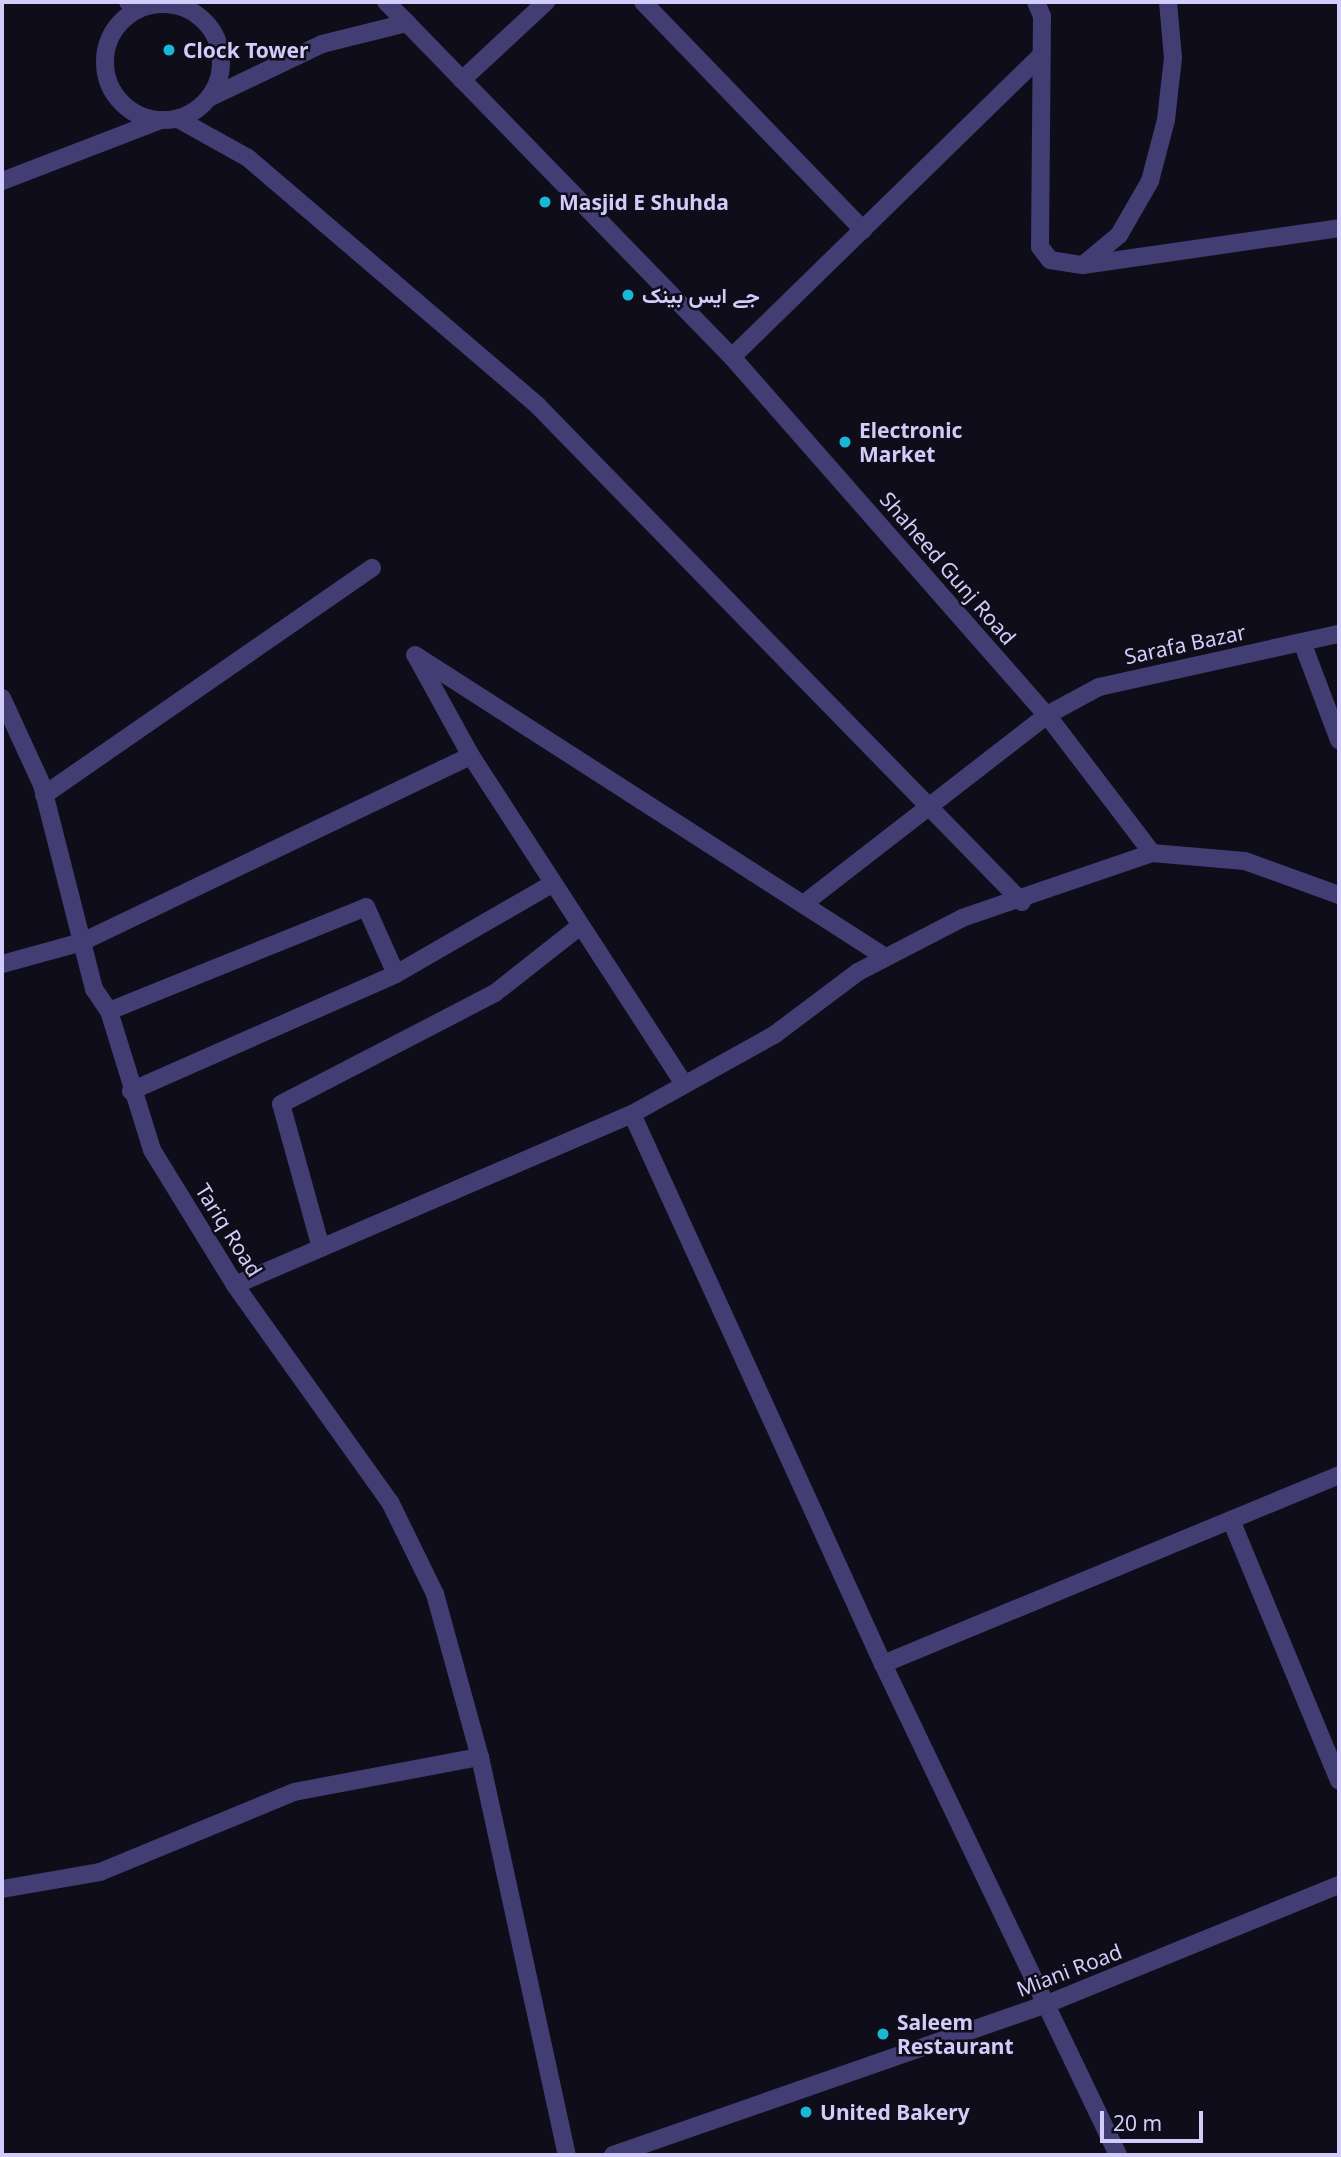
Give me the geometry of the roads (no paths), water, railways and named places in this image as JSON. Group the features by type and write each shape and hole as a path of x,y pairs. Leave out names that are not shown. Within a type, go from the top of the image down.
{"street":[{"path":"158,121 123,106 105,73 110,36 132,6 195,2"},
{"name":"Shaheed Gunj Road","path":"386,2 732,357 1047,715 1152,853"},
{"path":"462,80 546,2"},
{"path":"643,2 863,230"},
{"path":"1036,2 1040,56 1040,247 1050,260 1083,265 1339,228"},
{"path":"1083,265 1119,234 1150,181 1166,120 1172,58 1168,2"},
{"path":"174,5 208,25 218,42 222,61 209,98"},
{"path":"2,181 158,121 178,119 209,98 322,44 407,23"},
{"path":"732,357 1040,56"},
{"path":"178,119 248,158 538,406 1022,902"},
{"path":"44,795 372,568"},
{"name":"Sarafa Bazar","path":"806,902 931,809 1047,715 1099,687 1339,634"},
{"path":"1302,642 1339,740"},
{"path":"683,1082 579,927 471,755 415,655 806,902 885,957"},
{"name":"Tariq Road","path":"2,698 44,795 94,989 108,1011 131,1091 152,1150 235,1285 390,1502 435,1594 480,1757 567,2155"},
{"path":"2,964 82,942 471,755"},
{"path":"235,1285 632,1114 683,1082 774,1035 885,957 962,918 1022,902 1152,853 1245,861 1339,895"},
{"path":"131,1091 396,974 552,884"},
{"path":"108,1011 366,907 396,974"},
{"path":"321,1248 281,1104 495,993 579,927"},
{"path":"632,1114 883,1664 1118,2155"},
{"path":"883,1664 1339,1475"},
{"path":"1231,1520 1339,1781"},
{"path":"2,1889 100,1872 294,1792 480,1757"},
{"name":"Miani Road","path":"613,2155 1047,2004 1339,1885"}],"place":[{"name":"Clock Tower","path":"169,50"},
{"name":"Masjid E Shuhda","path":"545,202"},
{"name":"جے ایس بینک","path":"628,295"},
{"name":"Electronic Market","path":"845,442"},
{"name":"Saleem Restaurant","path":"883,2034"},
{"name":"United Bakery","path":"806,2112"}]}
